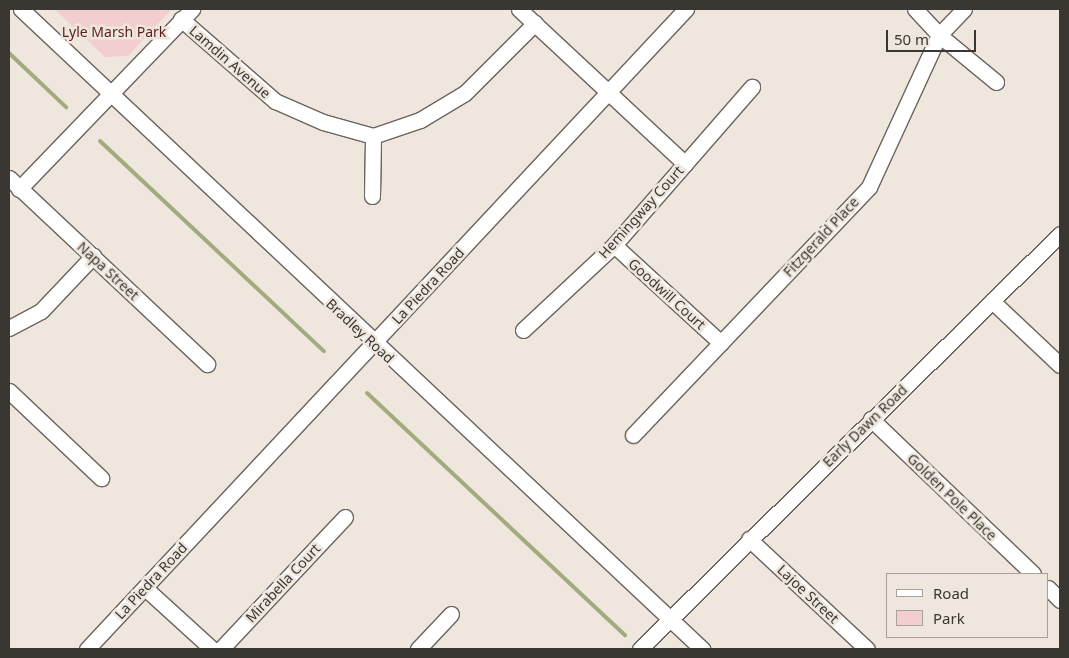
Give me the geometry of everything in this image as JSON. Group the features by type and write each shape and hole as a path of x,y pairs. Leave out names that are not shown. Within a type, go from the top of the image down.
{"street":[{"name":"Bradley Road","path":"21,9 374,344 702,649"},
{"path":"519,9 685,164"},
{"name":"La Piedra Road","path":"87,649 686,9"},
{"path":"914,9 938,35 996,82"},
{"name":"Fitzgerald Place","path":"633,436 869,187 938,35 964,9"},
{"path":"14,184 110,93 186,14"},
{"name":"Lamdin Avenue","path":"186,14 275,101 323,122 373,136"},
{"path":"372,196 373,136 420,120 465,93 535,23"},
{"name":"Hemingway Court","path":"523,330 614,245 752,87"},
{"name":"Napa Street","path":"14,184 207,364"},
{"name":"Early Dawn Road","path":"640,649 669,617 1060,234"},
{"name":"Goodwill Court","path":"614,245 721,343"},
{"path":"9,328 41,311 93,256"},
{"path":"992,301 1060,365"},
{"path":"9,391 101,478"},
{"name":"Golden Pole Place","path":"871,420 1033,573"},
{"name":"Mirabella Court","path":"221,649 345,517"},
{"name":"Lajoe Street","path":"749,539 867,649"},
{"path":"145,588 212,649"},
{"path":"1049,589 1060,600"},
{"path":"418,649 451,614"}],"green space":[{"name":"Lyle Marsh Park","path":"54,9 172,9 128,56 105,57"}],"waterway":[{"path":"9,53 66,107"},
{"path":"100,141 324,351"},
{"path":"367,393 625,635"}]}
